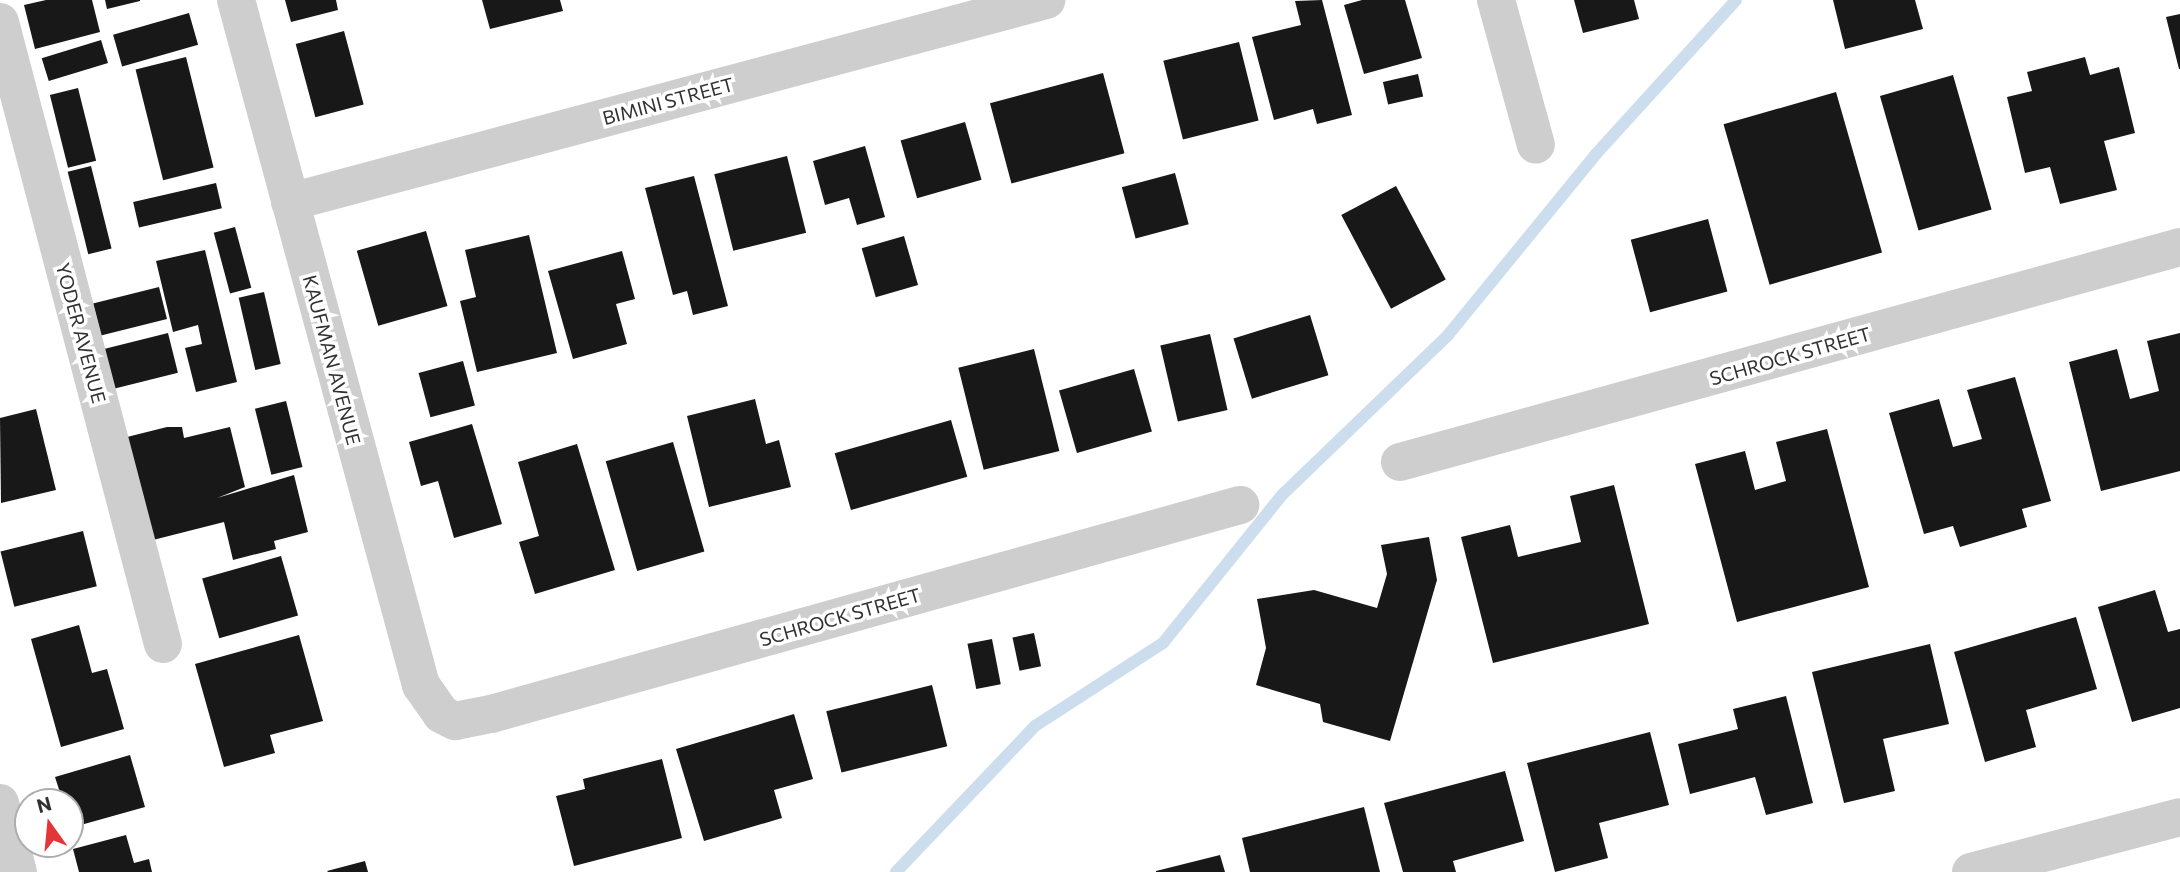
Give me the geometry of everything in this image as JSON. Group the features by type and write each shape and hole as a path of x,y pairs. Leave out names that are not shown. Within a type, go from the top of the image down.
{"street":[{"name":"KAUFMAN AVENUE","path":"236,0 421,685 441,714"},
{"name":"BIMINI STREET","path":"289,202 1046,0"},
{"path":"1496,0 1536,145"},
{"name":"YODER AVENUE","path":"0,22 163,644"},
{"name":"SCHROCK STREET","path":"1400,462 2180,247"},
{"name":"SCHROCK STREET","path":"441,714 455,721 491,714 1240,505"},
{"path":"0,803 18,872"},
{"path":"1971,872 2180,817"}],"building":[{"path":"46,0 92,0 100,32 35,49 24,5"},
{"path":"105,0 140,0 140,1 107,9"},
{"path":"285,0 336,0 338,10 291,22"},
{"path":"482,0 560,0 563,11 490,29"},
{"path":"1322,0 1352,115 1317,124 1313,109 1274,120 1252,37 1301,25 1295,1"},
{"path":"1362,0 1405,0 1422,58 1364,74 1344,5"},
{"path":"1574,0 1634,0 1639,19 1583,33"},
{"path":"1833,0 1915,0 1923,29 1845,49"},
{"path":"189,13 198,45 122,66 113,35"},
{"path":"2180,14 2180,69 2179,69 2166,17"},
{"path":"344,31 364,104 315,117 296,44"},
{"path":"101,40 108,63 49,81 42,58"},
{"path":"1239,42 1259,121 1183,139 1163,61"},
{"path":"186,57 214,168 163,180 136,70"},
{"path":"2085,57 2090,75 2119,67 2135,133 2104,141 2117,190 2060,204 2050,167 2025,173 2007,97 2032,91 2027,72"},
{"path":"1103,73 1124,153 1011,183 990,103"},
{"path":"1418,74 1423,96 1388,105 1383,82"},
{"path":"1953,75 1992,210 1919,231 1880,96"},
{"path":"78,88 96,161 68,168 50,95"},
{"path":"1836,92 1882,253 1770,285 1724,124"},
{"path":"965,122 982,180 917,198 901,140"},
{"path":"865,146 885,217 857,225 849,198 825,205 813,161"},
{"path":"787,156 806,233 733,251 714,174"},
{"path":"91,166 112,248 88,254 68,172"},
{"path":"1175,173 1189,224 1136,238 1122,187"},
{"path":"694,176 728,306 693,315 687,291 673,295 645,188"},
{"path":"216,183 222,208 139,227 133,202"},
{"path":"1396,186 1446,280 1391,309 1341,215"},
{"path":"1708,219 1727,291 1650,312 1631,240"},
{"path":"235,227 251,288 230,294 214,233"},
{"path":"426,231 447,306 378,326 357,251"},
{"path":"529,235 557,353 477,372 460,301 476,297 465,250"},
{"path":"904,236 918,285 876,297 862,248"},
{"path":"205,250 237,382 196,392 185,348 202,344 198,325 173,332 156,261"},
{"path":"622,251 635,299 616,304 627,344 573,359 548,271"},
{"path":"159,287 167,319 101,335 93,303"},
{"path":"264,292 281,364 255,370 239,298"},
{"path":"1310,315 1328,375 1252,399 1233,338"},
{"path":"168,333 178,373 113,389 103,349"},
{"path":"2180,333 2180,471 2101,491 2069,362 2117,349 2130,399 2159,391 2147,341"},
{"path":"1210,334 1228,410 1178,421 1160,345"},
{"path":"1034,349 1059,451 984,470 958,368"},
{"path":"463,361 475,405 430,417 419,373"},
{"path":"1134,369 1152,431 1077,453 1059,390"},
{"path":"2015,377 2051,501 2022,509 2027,527 1960,547 1953,526 1924,534 1889,413 1939,399 1953,447 1982,439 1967,390"},
{"path":"755,399 766,444 779,440 791,487 709,507 687,416"},
{"path":"286,401 302,467 271,475 255,409"},
{"path":"36,409 56,490 1,503 0,418"},
{"path":"951,420 967,477 851,510 835,453"},
{"path":"472,424 502,524 454,538 438,481 421,486 409,442"},
{"path":"167,427 182,427 184,438 230,427 245,487 217,498 294,475 308,532 274,541 276,549 233,560 224,522 149,541 119,439"},
{"path":"1827,429 1869,587 1737,622 1695,464 1745,451 1755,490 1786,481 1776,442"},
{"path":"673,442 704,552 637,571 606,461"},
{"path":"577,444 615,570 535,594 519,542 539,536 518,462"},
{"path":"1614,485 1649,624 1493,663 1461,537 1510,525 1518,557 1581,542 1570,496"},
{"path":"83,531 97,586 14,607 1,552"},
{"path":"1429,537 1437,580 1390,741 1323,722 1320,704 1256,685 1266,648 1257,599 1314,590 1377,608 1387,574 1381,545"},
{"path":"281,556 298,616 219,638 202,579"},
{"path":"2155,590 2168,632 2180,629 2180,708 2132,722 2098,607"},
{"path":"2076,617 2097,689 2026,710 2036,747 1985,762 1954,652"},
{"path":"79,625 92,673 107,669 124,729 61,747 31,639"},
{"path":"1034,633 1041,666 1020,671 1012,638"},
{"path":"299,635 323,721 270,735 275,753 224,767 195,664"},
{"path":"992,639 1001,684 976,689 967,644"},
{"path":"1930,644 1949,724 1883,739 1895,791 1844,803 1812,672"},
{"path":"932,685 947,746 841,772 826,711"},
{"path":"1786,696 1813,803 1766,815 1755,777 1690,794 1678,744 1738,729 1733,709"},
{"path":"794,714 813,779 774,790 782,818 704,841 676,749"},
{"path":"1650,732 1669,805 1599,823 1608,858 1555,872 1527,763"},
{"path":"130,755 145,807 84,824 84,788 59,788 55,777"},
{"path":"662,759 682,838 574,866 556,796 585,789 583,779"},
{"path":"1505,771 1524,841 1453,861 1456,872 1403,872 1384,803"},
{"path":"1364,807 1380,872 1250,872 1242,838"},
{"path":"126,835 134,863 149,859 152,872 79,872 75,858 84,858 84,846"},
{"path":"1220,855 1225,872 1156,872 1156,871"},
{"path":"365,861 368,872 327,871"}],"waterway":[{"path":"896,872 1035,726 1163,643 1283,494 1448,335 1596,154 1736,0"}]}
